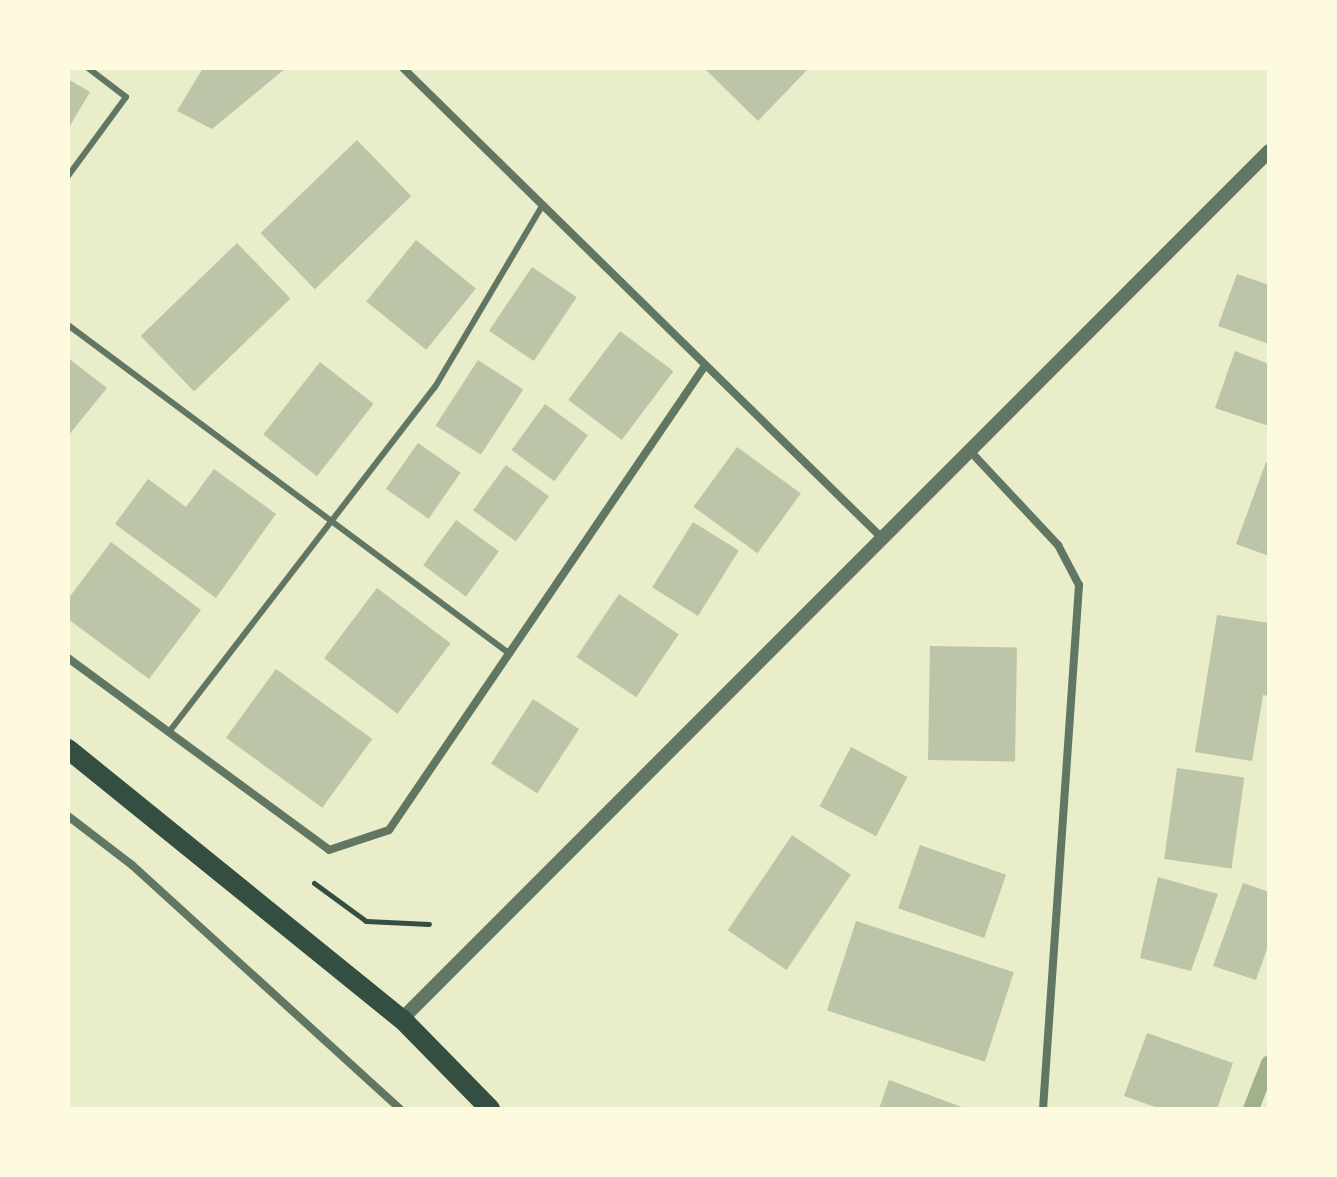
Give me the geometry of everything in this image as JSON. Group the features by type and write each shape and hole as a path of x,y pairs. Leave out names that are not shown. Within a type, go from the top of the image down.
{"main road":[{"path":"68,749 402,1019 490,1109"}],"street":[{"path":"403,68 704,367 883,539"},
{"path":"402,1019 1269,151"},
{"path":"68,658 329,850 389,830 704,367"},
{"path":"970,451 1058,545 1079,585 1043,1109"},
{"path":"68,816 132,865 400,1109"}],"lane":[{"path":"68,176 126,97 88,68"},
{"path":"169,732 334,523 435,387 542,206"},
{"path":"68,325 510,654"}],"building":[{"path":"203,68 286,68 212,129 177,111"},
{"path":"704,68 809,68 758,121"},
{"path":"68,79 90,92 68,129"},
{"path":"357,140 411,196 315,289 261,233"},
{"path":"416,240 476,288 426,350 366,301"},
{"path":"237,243 290,298 194,391 141,336"},
{"path":"532,267 577,297 534,361 489,331"},
{"path":"1237,274 1269,285 1269,344 1218,326"},
{"path":"620,331 674,371 622,440 568,400"},
{"path":"1235,351 1269,364 1269,426 1215,408"},
{"path":"68,358 107,388 68,436"},
{"path":"478,360 523,389 481,455 436,425"},
{"path":"320,362 374,404 317,476 263,434"},
{"path":"545,404 588,435 554,481 511,450"},
{"path":"418,443 461,473 428,519 386,489"},
{"path":"737,447 801,493 757,553 694,507"},
{"path":"1266,462 1269,463 1269,556 1236,544"},
{"path":"506,465 549,496 516,541 473,510"},
{"path":"214,469 276,514 216,598 115,524 148,479 186,507"},
{"path":"456,520 499,551 466,596 423,565"},
{"path":"693,522 739,551 698,616 652,587"},
{"path":"111,542 201,610 149,679 68,619 68,599"},
{"path":"377,588 450,643 398,714 324,658"},
{"path":"619,594 679,634 636,697 577,657"},
{"path":"1217,615 1269,623 1269,696 1263,695 1252,761 1195,752"},
{"path":"930,646 1017,648 1015,762 928,760"},
{"path":"276,669 372,739 322,808 226,738"},
{"path":"533,699 579,729 537,794 491,764"},
{"path":"851,747 908,777 876,836 820,806"},
{"path":"1177,768 1244,777 1232,869 1164,859"},
{"path":"792,835 851,875 787,970 728,930"},
{"path":"920,845 1006,875 984,938 898,908"},
{"path":"1158,877 1218,894 1191,971 1140,958"},
{"path":"1243,883 1269,892 1269,943 1256,980 1213,966"},
{"path":"856,921 1014,972 985,1062 827,1010"},
{"path":"1147,1033 1233,1063 1217,1109 1161,1109 1124,1096"},
{"path":"889,1080 967,1109 879,1109"}],"waterway":[{"path":"1251,1109 1269,1063"}]}
